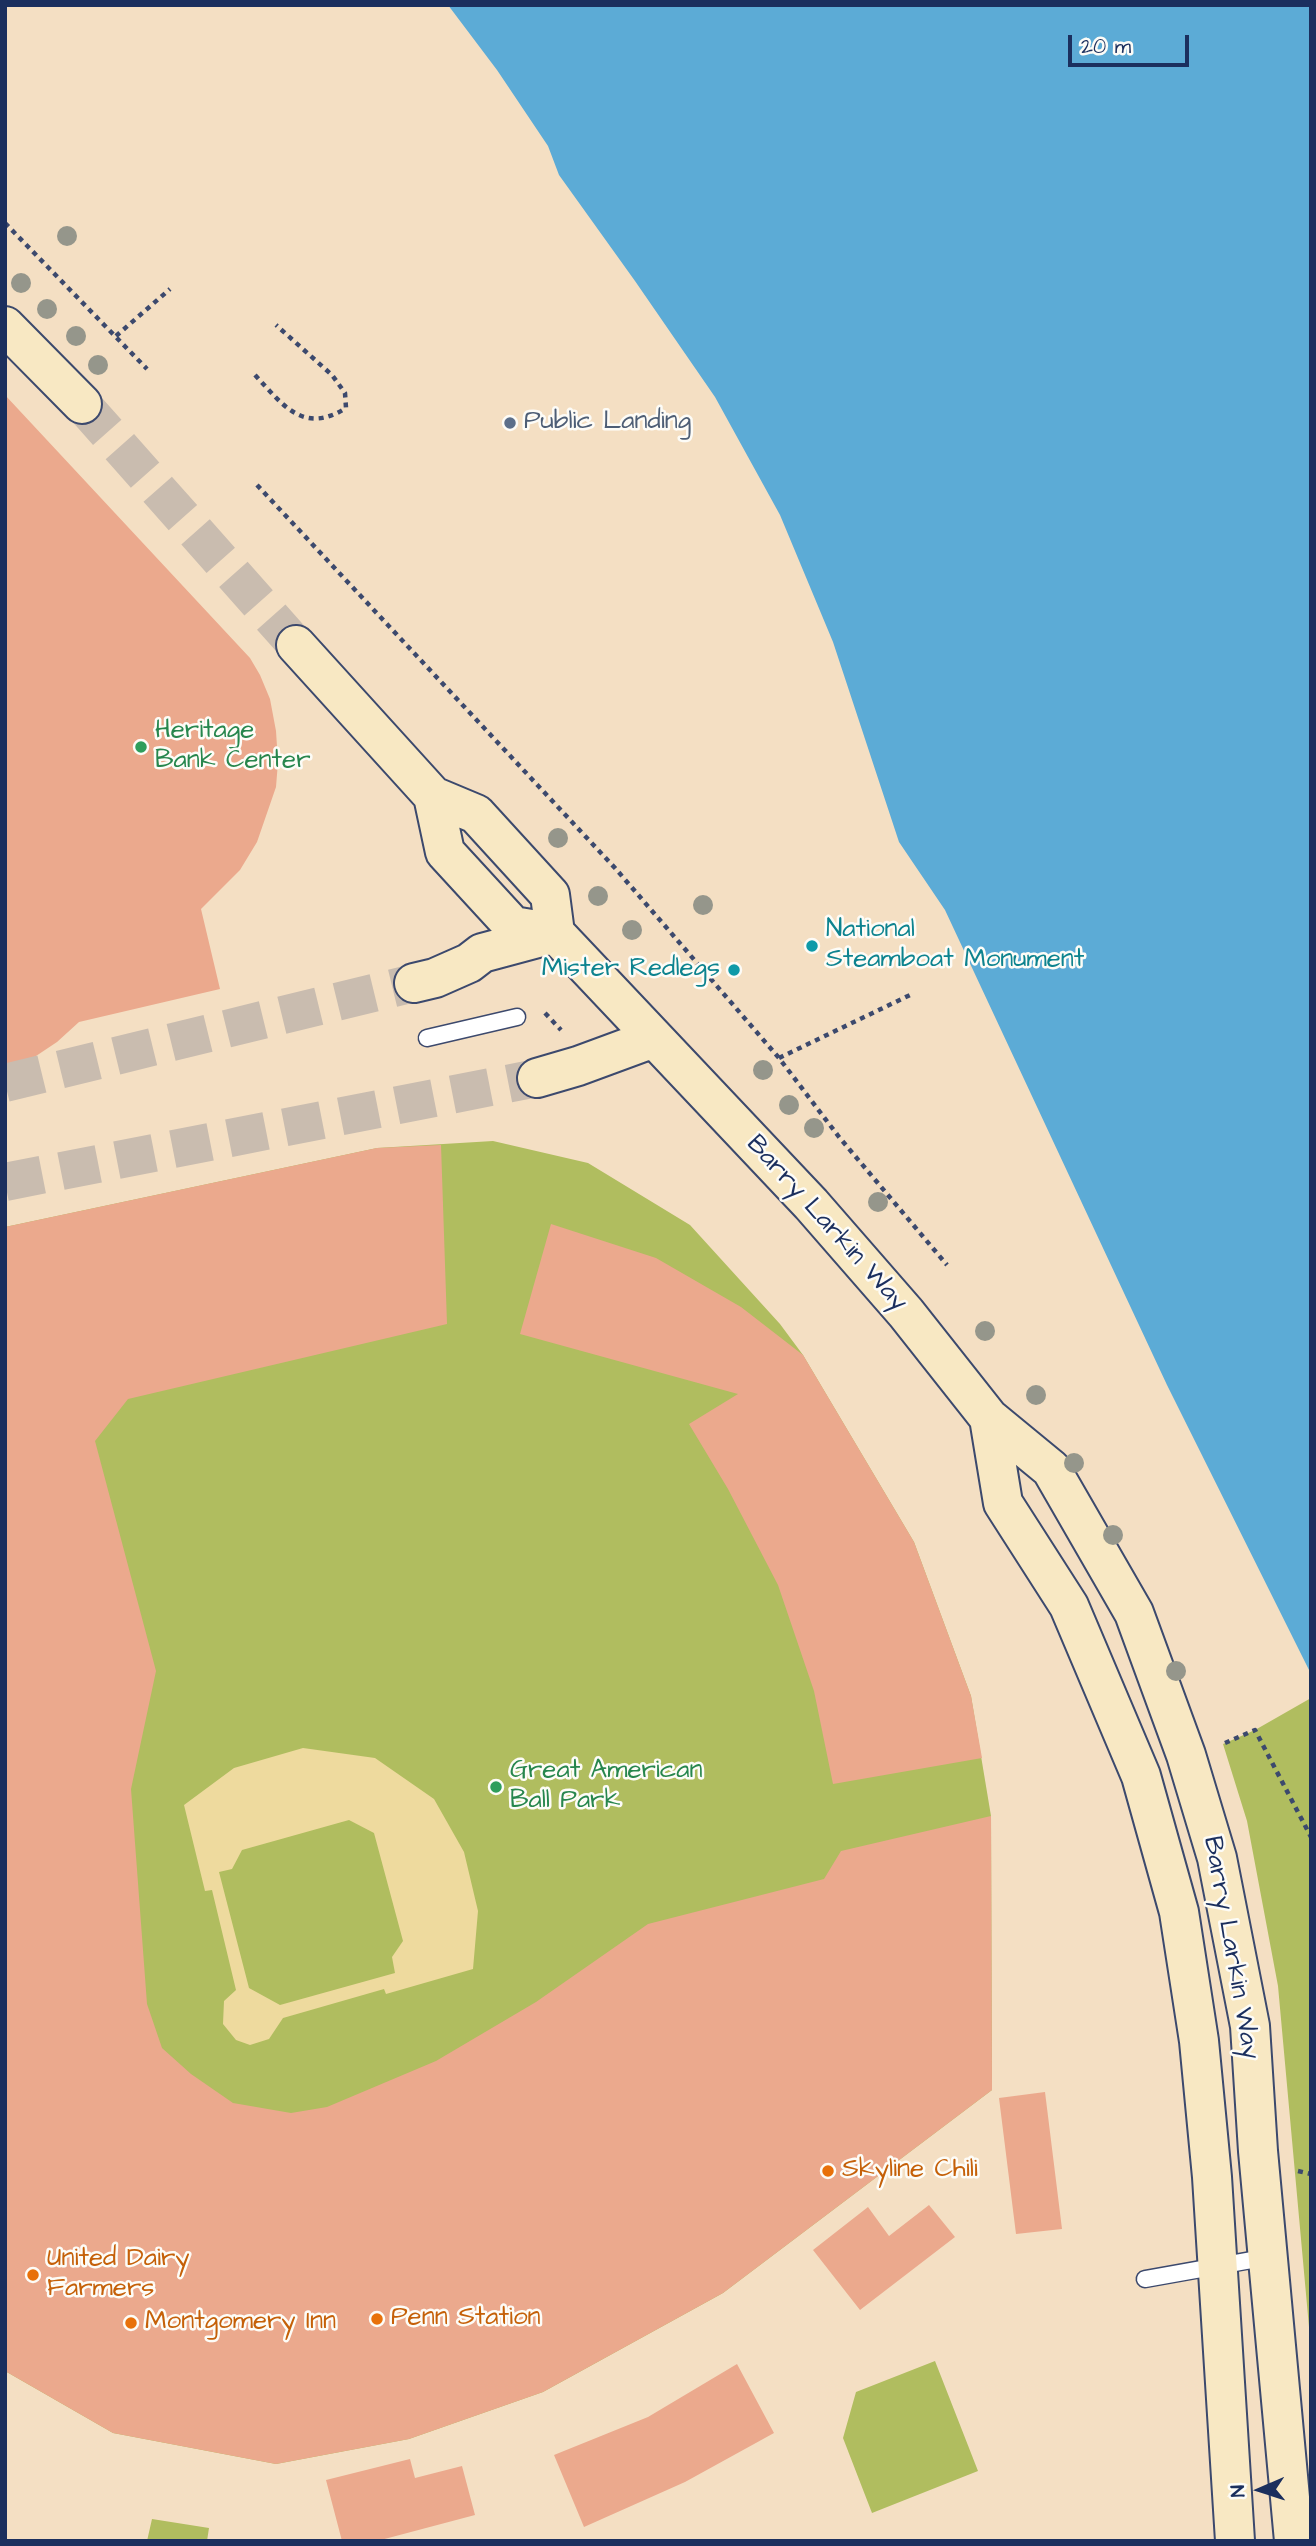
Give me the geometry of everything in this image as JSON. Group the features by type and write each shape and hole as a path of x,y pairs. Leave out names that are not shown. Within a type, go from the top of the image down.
{"main road":[{"path":"5,326 82,404"},
{"path":"296,645 433,796 445,852 513,926 555,933"},
{"path":"414,983 469,963 482,953 555,933"},
{"name":"Barry Larkin Way","path":"555,933 811,1204 906,1313 989,1418 1051,1469 1134,1613 1186,1755 1217,1858 1250,2026 1294,2541"},
{"path":"537,1079 654,1038"},
{"name":"Barry Larkin Way","path":"989,1418 1003,1503 1069,1606 1141,1776 1179,1912 1199,2041 1218,2266 1235,2541"}],"lane":[{"path":"427,1038 517,1017"},
{"path":"1145,2279 1268,2257"}],"path":[{"path":"5,223 147,369"},
{"path":"116,336 170,289"},
{"path":"255,376 287,409 313,419 330,418 346,408 345,393 332,374 276,325"},
{"path":"257,485 615,868 779,1058 838,1137 947,1265"},
{"path":"779,1058 910,995"},
{"path":"1223,1744 1255,1730 1311,1837"}],"green space":[{"name":"Great American Ball Park","path":"493,1141 588,1163 690,1225 780,1324 803,1355 914,1542 971,1696 991,1816 992,2090 723,2293 543,2392 409,2439 276,2464 113,2433 5,2371 5,1227 377,1148"},
{"path":"1311,1698 1311,2349 1278,1986 1247,1821 1223,1744 1255,1730"},
{"path":"935,2361 978,2471 872,2513 843,2438 856,2392"},
{"path":"152,2519 209,2528 207,2541 147,2541"}],"sand":[{"path":"303,1748 375,1758 434,1799 464,1852 478,1911 473,1969 386,1994 384,1989 283,2018 269,2039 250,2045 236,2040 223,2024 224,2001 236,1990 212,1890 205,1891 184,1805 234,1768","holes":["349,1820 374,1833 403,1941 392,1957 395,1973 280,2005 249,1988 219,1872 232,1869 242,1850"]}],"water":[{"path":"448,5 1311,5 1311,1674 1167,1385 945,910 899,842 833,642 780,515 715,397 559,175 548,146 497,70"}],"building":[{"name":"Heritage Bank Center","path":"5,395 250,658 270,699 278,762 276,787 257,842 240,870 201,909 220,989 79,1022 57,1042 30,1060 5,1071"},
{"path":"441,1145 447,1324 128,1399 95,1441 156,1671 131,1789 147,2004 162,2048 191,2074 233,2103 291,2113 327,2107 436,2061 536,2002 648,1924 824,1879 841,1851 991,1816 992,2090 723,2293 543,2392 409,2439 276,2464 113,2433 5,2371 5,1227 377,1148"},
{"path":"551,1224 656,1258 741,1307 803,1355 914,1542 971,1696 982,1758 833,1784 814,1691 778,1585 728,1489 689,1424 738,1394 520,1334"},
{"path":"1045,2092 1062,2229 1016,2234 999,2098"},
{"path":"929,2205 955,2237 860,2310 813,2250 868,2207 889,2236"},
{"path":"737,2364 774,2433 685,2482 584,2527 554,2455 648,2417"},
{"path":"410,2459 415,2478 462,2466 475,2515 377,2541 342,2541 326,2480"}],"tunnel":[{"path":"82,404 296,645"},
{"path":"5,1083 414,983"},
{"path":"5,1182 537,1078"}],"place":[{"name":"Public Landing","path":"510,423"},
{"name":"Heritage Bank Center","path":"141,747"},
{"name":"National Steamboat Monument","path":"812,946"},
{"name":"Mister Redlegs","path":"734,970"},
{"name":"Great American Ball Park","path":"496,1787"},
{"name":"Skyline Chili","path":"828,2171"},
{"name":"United Dairy Farmers","path":"33,2275"},
{"name":"Penn Station","path":"377,2319"},
{"name":"Montgomery Inn","path":"131,2323"}]}
